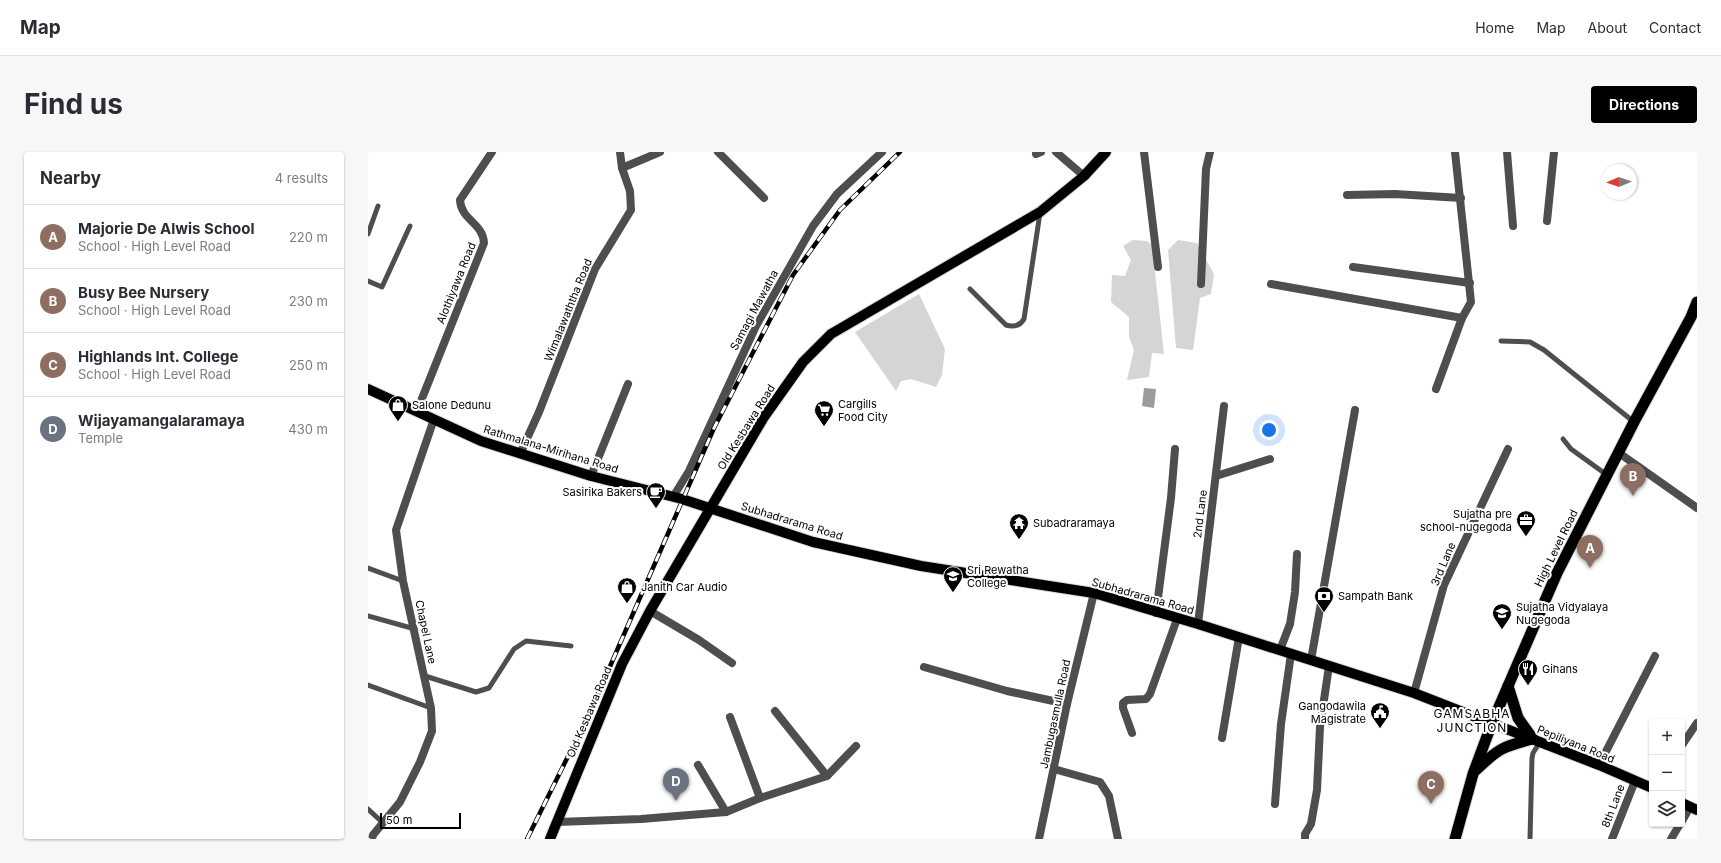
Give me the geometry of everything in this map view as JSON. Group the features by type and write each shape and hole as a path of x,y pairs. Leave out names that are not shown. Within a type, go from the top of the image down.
{"highway":[{"name":"High Level Road","path":"1455,839 1472,774 1492,723 1557,573 1634,422 1694,318 1697,302"},
{"path":"1472,774 1493,753 1507,746 1536,741 1518,718 1508,686"}],"main road":[{"name":"Old Kesbawa Road","path":"550,839 622,664 650,611 764,417 803,362 831,334 1040,212 1084,176 1106,152"},
{"name":"Rathmalana-Mirihana Road","path":"368,389 481,441 591,476 710,508"},
{"name":"Subhadrarama Road","path":"710,508 813,542 921,566 1094,593 1311,660 1414,694 1492,723"},
{"name":"Pepiliyana Road","path":"1492,723 1599,765 1649,787"}],"street":[{"name":"Alothiyawa Road","path":"417,411 484,244 484,236 480,229 462,210 460,200 492,152"},
{"name":"Wimalawaththa Road","path":"520,454 539,412 595,269 631,210 630,191 622,168 620,152"},
{"path":"622,168 660,152"},
{"path":"718,152 764,198"},
{"name":"Samagi Mawatha","path":"673,497 689,471 756,326 813,226 836,194 882,152"},
{"path":"1056,152 1084,176"},
{"path":"1144,152 1158,267"},
{"path":"1201,284 1206,169 1210,152"},
{"path":"1436,390 1462,318 1471,302 1455,152"},
{"path":"1507,152 1513,226"},
{"path":"1547,220 1554,152"},
{"path":"1347,195 1395,194 1460,198"},
{"path":"1353,267 1470,283"},
{"path":"1271,284 1462,318"},
{"path":"591,476 628,384"},
{"name":"2nd Lane","path":"1198,624 1224,406"},
{"path":"1311,660 1356,410"},
{"name":"Chapel Lane","path":"372,839 373,835 400,802 420,762 432,731 431,708 415,629 403,581 396,530 434,419"},
{"path":"1156,613 1171,498 1175,449"},
{"name":"3rd Lane","path":"1414,694 1444,585 1508,449"},
{"path":"1619,452 1697,508"},
{"path":"1216,476 1270,459"},
{"path":"1280,650 1290,624 1295,592 1297,554"},
{"name":"Jambugasmulla Road","path":"1039,839 1067,704 1094,593"},
{"path":"650,611 699,640 732,663"},
{"path":"1132,733 1123,708 1123,703 1127,700 1146,699 1150,694 1177,619"},
{"path":"1222,738 1239,637"},
{"path":"1275,804 1281,724 1291,654"},
{"path":"1599,765 1655,656"},
{"path":"1305,839 1311,824 1317,790 1320,727 1329,666"},
{"path":"924,667 1007,691 1067,704"},
{"path":"776,711 827,776"},
{"path":"730,717 760,798"},
{"path":"1685,741 1697,723"},
{"path":"556,822 641,819 726,812 760,798 827,776 856,746"},
{"path":"698,765 726,812"},
{"path":"1054,769 1100,782 1109,796 1118,839"},
{"name":"8th Lane","path":"1612,839 1635,781"},
{"path":"1685,815 1690,806"},
{"path":"1671,839 1678,827"}],"lane":[{"path":"368,234 378,206"},
{"path":"970,289 1006,325 1011,327 1022,323 1024,319 1040,212"},
{"path":"368,282 382,287 410,226"},
{"path":"1501,341 1530,342 1544,350 1634,422"},
{"path":"1563,439 1571,449 1608,475"},
{"path":"368,568 403,581"},
{"path":"368,616 415,629"},
{"path":"424,676 476,692 489,688 514,649 526,641 571,646"},
{"path":"368,685 431,708"},
{"path":"1530,839 1532,753 1536,741"},
{"path":"368,809 383,823"}],"shaded area":[{"path":"1133,240 1147,241 1152,245 1164,354 1152,353 1149,377 1127,380 1134,350 1129,337 1129,317 1111,302 1112,275 1125,276 1131,260 1123,246"},
{"path":"1178,240 1197,243 1214,274 1211,294 1200,298 1193,350 1176,348 1168,250"},
{"path":"919,294 945,349 942,375 936,387 911,379 901,381 896,391 855,332"},
{"path":"1144,388 1156,389 1154,408 1142,406"}],"railway":[{"path":"527,839 591,710 714,428 793,275 840,210 900,152"}],"place":[{"name":"Salone Dedunu","path":"398,422"},
{"name":"Cargills Food City","path":"824,427"},
{"name":"Busy Bee Nursery","path":"1633,496"},
{"name":"Sasirika Bakers","path":"656,509"},
{"name":"Sujatha pre school-nugegoda","path":"1526,537"},
{"name":"Subadraramaya","path":"1019,540"},
{"name":"Majorie De Alwis School","path":"1590,568"},
{"name":"Sri Rewatha College","path":"953,593"},
{"name":"Janith Car Audio","path":"627,604"},
{"name":"Sampath Bank","path":"1324,613"},
{"name":"Sujatha Vidyalaya Nugegoda","path":"1502,630"},
{"name":"Gihans","path":"1528,686"},
{"name":"Gangodawila Magistrate","path":"1380,729"},
{"name":"Wijayamangalaramaya","path":"676,801"},
{"name":"Highlands Int. College","path":"1431,804"}],"district":[{"name":"GAMSABHA JUNCTION","path":"1472,720"}]}
